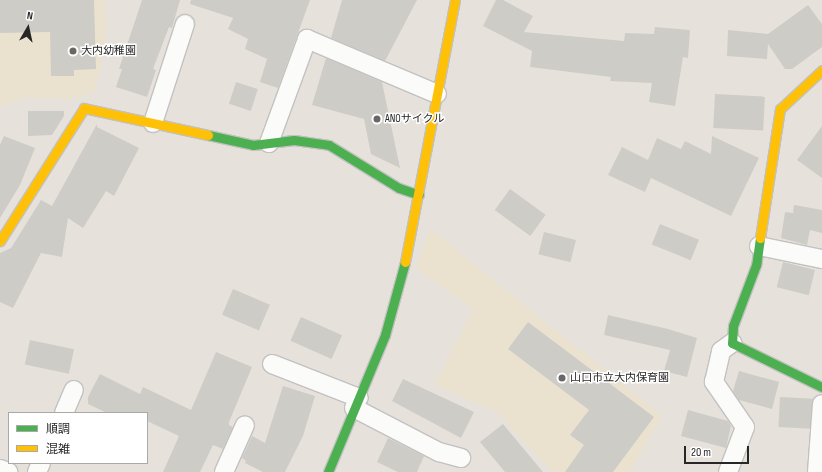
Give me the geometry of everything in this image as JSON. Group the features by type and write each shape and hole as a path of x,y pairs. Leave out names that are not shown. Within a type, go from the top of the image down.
{"street":[{"path":"328,472 384,335 400,286 419,195 455,0"},
{"path":"153,123 185,24"},
{"path":"270,143 307,39 437,94"},
{"path":"732,343 732,326 756,265 780,109 822,70"},
{"path":"0,242 84,108 253,145 294,140 329,145 399,188 419,195"},
{"path":"759,246 822,259"},
{"path":"732,343 822,387"},
{"path":"728,472 746,427 714,382 721,351 732,343"},
{"path":"272,364 356,403 438,452 461,458"},
{"path":"64,412 74,390"},
{"path":"817,472 822,404"},
{"path":"224,472 245,425"},
{"path":"0,469 8,472"}],"shaded area":[{"path":"0,0 105,0 107,33 95,92 72,99 24,97 0,107"},
{"path":"430,229 662,416 630,472 552,472 498,413 435,384 473,309 416,268"}],"building":[{"name":"大内幼稚園","path":"0,0 94,0 96,69 74,70 74,76 51,76 50,32 0,33"},
{"path":"142,0 180,0 172,28 169,27 153,69 156,70 147,97 116,87 122,69 119,69"},
{"path":"191,0 310,0 278,88 260,82 267,59 245,49 248,39 228,29 233,18 190,4"},
{"path":"342,0 417,0 385,61 331,38"},
{"path":"496,0 503,0 533,16 524,32 624,41 625,33 654,34 655,27 690,30 688,58 683,57 675,106 649,102 652,83 610,81 611,77 530,67 532,51 483,26"},
{"path":"808,5 822,24 822,47 792,69 785,69 768,44 767,59 727,56 728,30 768,34"},
{"path":"326,58 382,82 400,168 371,154 364,119 312,105"},
{"path":"236,82 258,89 251,111 229,104"},
{"path":"715,94 765,97 763,131 713,128"},
{"path":"28,111 64,111 64,116 52,135 28,136"},
{"path":"97,124 97,127 139,148 114,196 106,191 83,228 68,218 62,257 41,253 13,308 0,302 0,253 11,248 41,200 52,206"},
{"path":"822,126 822,178 797,160"},
{"path":"4,136 35,148 20,185 0,218 0,145"},
{"path":"712,136 759,158 731,216 651,178 645,192 608,175 622,147 648,160 657,138 681,149 685,141 711,154"},
{"path":"510,189 546,215 530,236 495,210"},
{"path":"794,205 822,210 822,233 810,230 807,245 781,238 785,212 793,213"},
{"path":"660,224 699,240 691,260 652,244"},
{"path":"544,232 576,240 570,262 538,254"},
{"path":"783,262 815,270 809,295 777,287"},
{"path":"233,289 270,305 259,330 222,315"},
{"path":"608,315 668,329 697,338 687,377 664,371 670,350 604,335"},
{"path":"301,317 342,335 332,359 290,341"},
{"path":"528,322 654,417 613,472 565,472 584,445 570,435 589,410 508,349"},
{"path":"30,340 74,349 69,374 25,364"},
{"path":"216,352 252,367 229,422 229,425 233,427 223,449 213,445 200,472 163,472 179,436 148,421 148,412 105,412 88,404 88,397 100,374 140,394 143,387 191,410"},
{"path":"739,371 779,382 772,409 739,400 733,391"},
{"path":"403,379 474,412 461,438 392,401"},
{"path":"283,386 315,396 303,436 285,472 263,472 245,463 246,461 242,458 252,436 265,443"},
{"path":"780,397 813,399 811,429 778,427"},
{"path":"688,410 728,421 731,426 726,448 681,436"},
{"path":"503,424 543,472 505,472 480,442"},
{"path":"388,438 424,456 417,472 398,472 377,462"}],"traffic: fast":[{"path":"208,135 253,145 294,140 329,145 399,188 419,195"},
{"path":"760,238 756,265 733,326 732,343 822,387"},
{"path":"328,472 385,335 405,262"}],"traffic: slow":[{"path":"405,262 455,0"},
{"path":"760,238 780,109 822,70"},
{"path":"0,241 84,108 208,135"}],"place":[{"name":"大内幼稚園","path":"73,51"},
{"name":"ANOサイクル","path":"377,119"},
{"name":"山口市立大内保育園","path":"562,378"}]}
